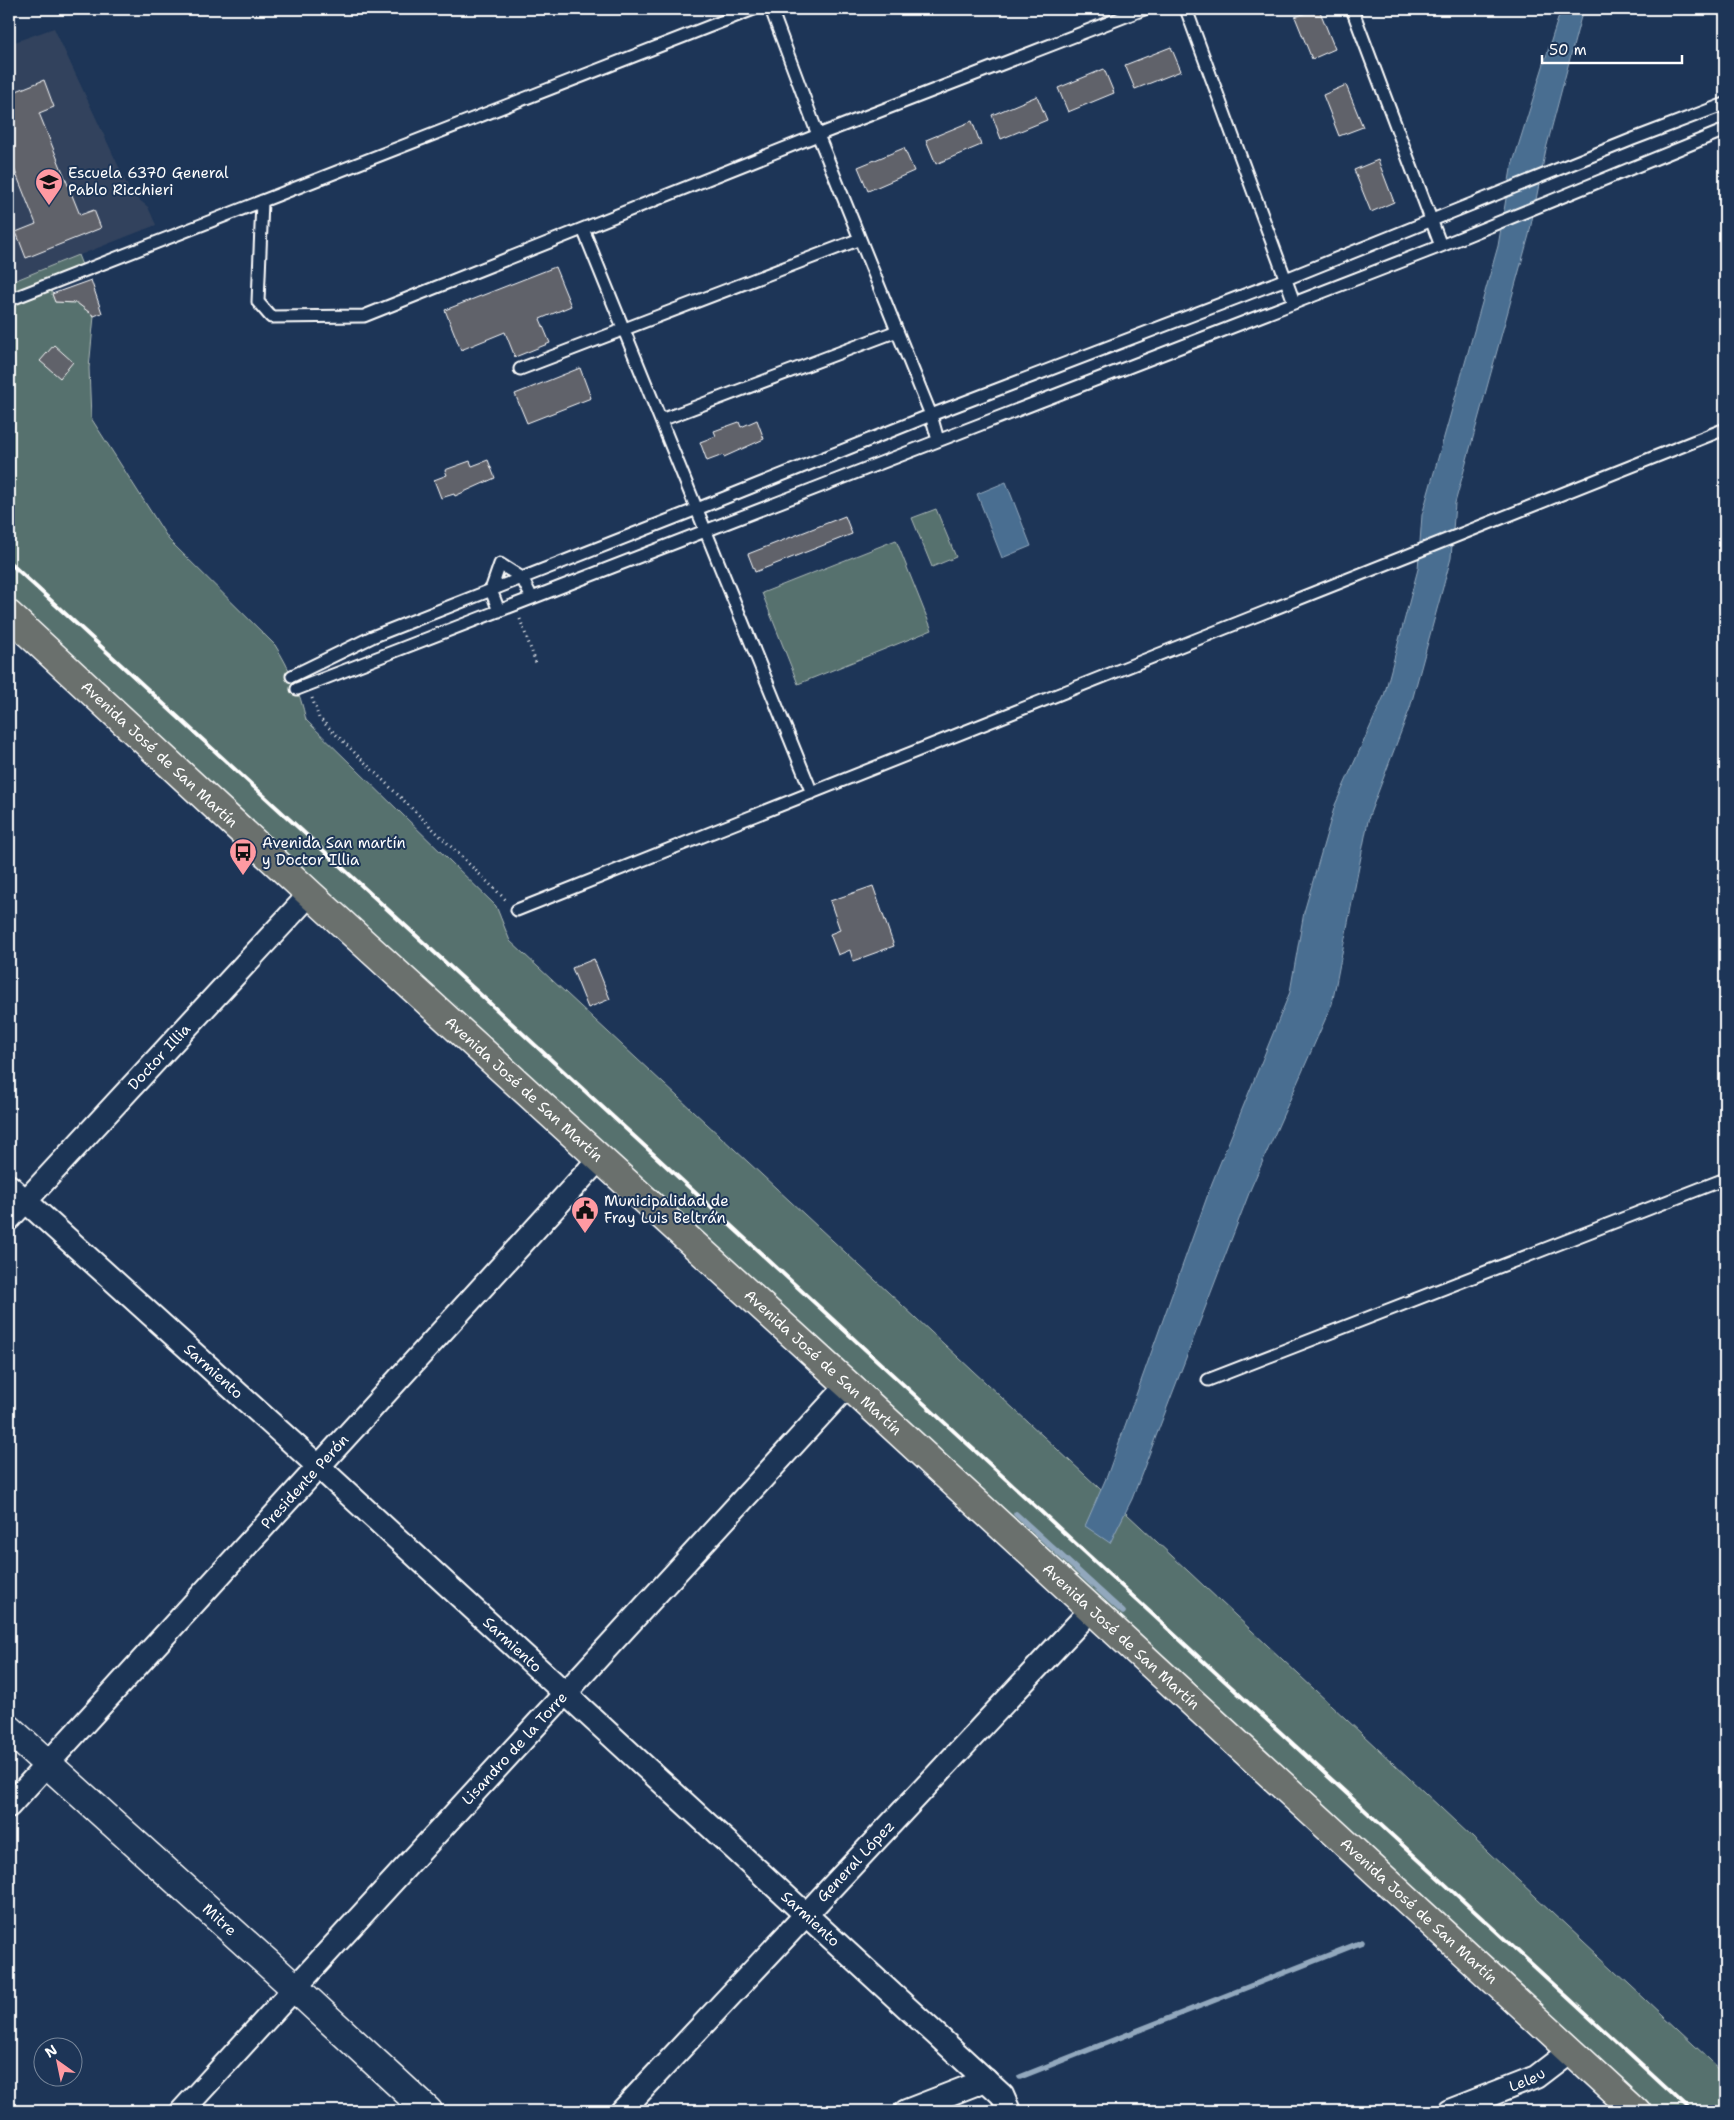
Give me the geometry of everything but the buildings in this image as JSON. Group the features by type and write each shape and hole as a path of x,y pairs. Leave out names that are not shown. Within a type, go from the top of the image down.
{"main road":[{"name":"Avenida José de San Martín","path":"12,625 600,1158 1636,2111"}],"street":[{"name":"Doctor Illia","path":"9,1220 310,894"},
{"name":"Presidente Perón","path":"9,1806 600,1158"},
{"name":"Sarmiento","path":"9,1186 318,1466 986,2080 1002,2095 1008,2111"},
{"name":"Lisandro de la Torre","path":"182,2111 848,1385"},
{"name":"General López","path":"622,2111 1091,1610"},
{"name":"Mitre","path":"9,1729 428,2111"},
{"name":"Leleu","path":"1449,2111 1536,2077 1570,2051"},
{"path":"906,2111 986,2080"}],"lane":[{"path":"9,300 754,9"},
{"path":"770,9 818,135 930,415 938,440"},
{"path":"262,201 258,302 271,317 364,316 818,135 1144,9"},
{"path":"1186,9 1294,302"},
{"path":"1352,9 1441,246"},
{"path":"292,676 372,636 697,509 930,415 1431,222 1725,104"},
{"path":"302,687 1441,246 1725,130"},
{"path":"583,229 812,793"},
{"path":"520,369 860,239"},
{"path":"661,420 897,331"},
{"path":"517,910 1725,428"},
{"path":"499,611 491,590 500,564 522,578 532,598"},
{"path":"1208,1380 1725,1179"}],"path":[{"path":"515,605 536,662"},
{"path":"302,687 319,718 517,910"}],"shaded area":[{"path":"1561,9 1583,9 1546,149 1529,235 1455,503 1451,558 1410,708 1369,816 1332,1004 1251,1188 1132,1499 1110,1543 1085,1526 1107,1476 1212,1183 1290,992 1304,912 1335,805 1384,696 1418,569 1422,515 1498,246 1511,169"},
{"path":"54,28 131,193 148,207 156,225 9,283 9,44"},
{"path":"1006,482 1031,546 1002,558 977,494"}],"green space":[{"path":"78,255 82,265 47,278 55,302 77,303 94,316 89,368 91,418 169,540 275,645 294,681 306,720 496,906 510,941 1141,1527 1725,2074 1725,2111 1635,2111 9,615 9,283"},
{"path":"936,509 956,557 932,567 912,518"},
{"path":"896,540 932,630 798,684 762,593"}],"waterway":[{"path":"1016,1514 1123,1612"},
{"path":"1020,2077 1362,1942"}],"railway":[{"path":"9,562 1691,2111"}],"place":[{"name":"Escuela 6370 General Pablo Ricchieri","path":"49,206"},
{"name":"Avenida San martín y Doctor Illia","path":"243,876"},
{"name":"Municipalidad de Fray Luis Beltrán","path":"585,1234"}]}
